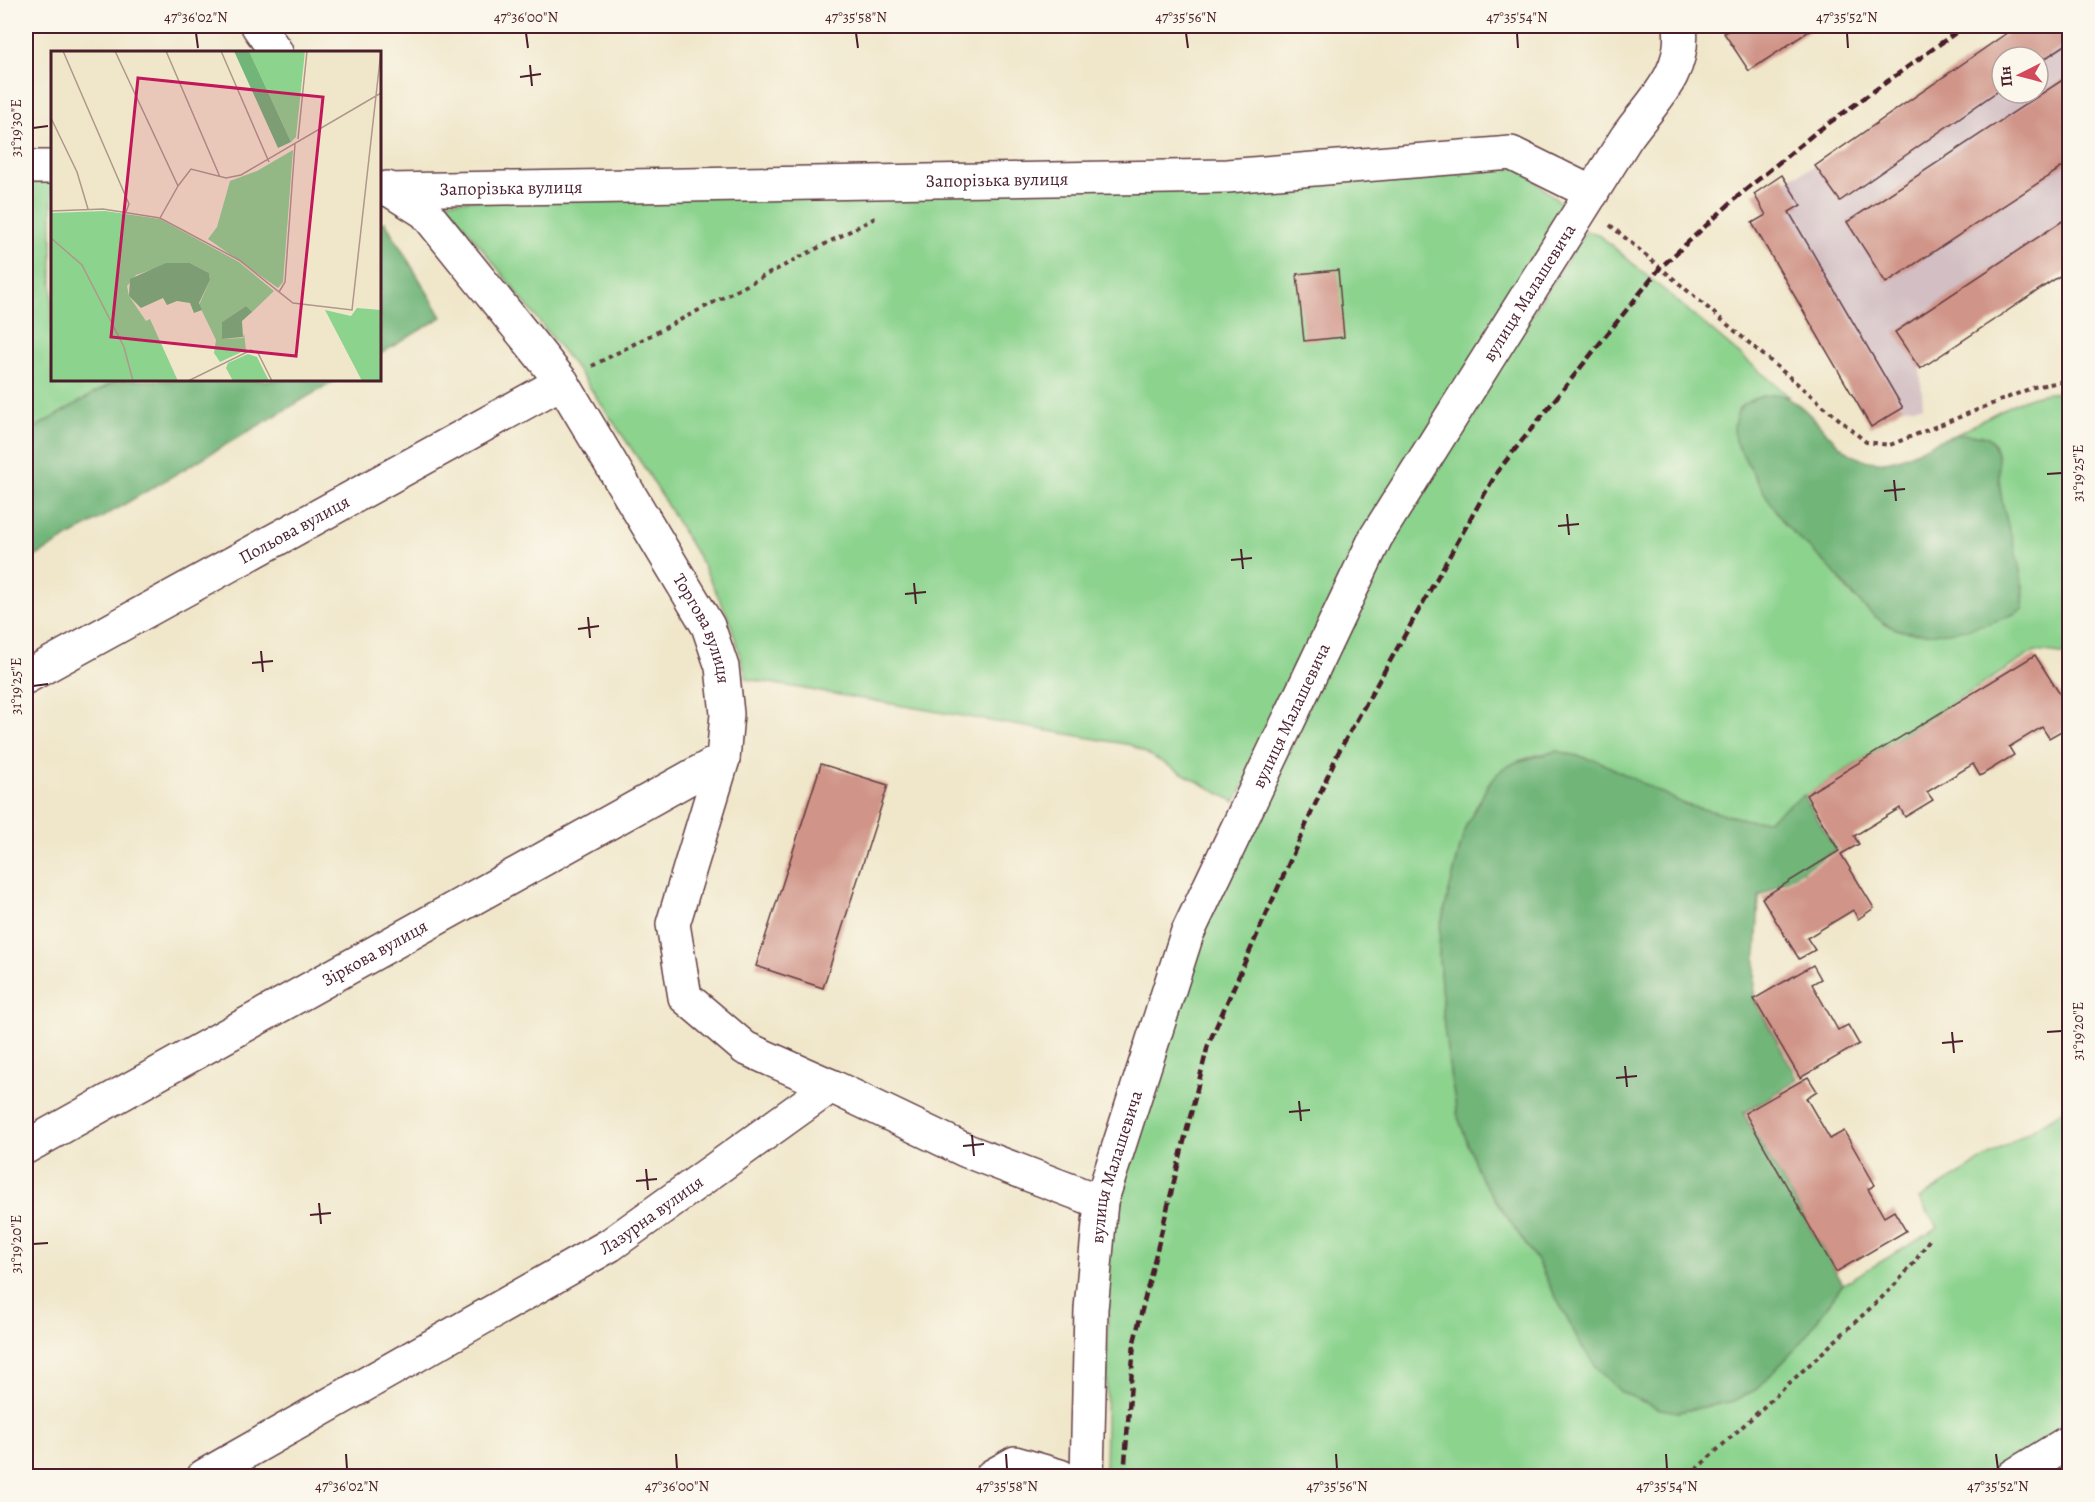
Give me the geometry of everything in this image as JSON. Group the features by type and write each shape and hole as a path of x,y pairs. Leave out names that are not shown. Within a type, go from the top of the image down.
{"street":[{"path":"258,26 275,51"},
{"name":"вулиця Малашевича","path":"1087,1476 1091,1310 1101,1202 1187,934 1376,537 1632,130 1662,93 1683,44 1680,26"},
{"name":"Запорізька вулиця","path":"385,186 1227,176 1511,153 1589,199"},
{"path":"26,167 51,167"},
{"name":"Торгова вулиця","path":"385,186 424,212 562,382 708,626 722,667 727,714 723,759 673,924 685,997 745,1048 831,1086"},
{"name":"Польова вулиця","path":"26,677 562,382"},
{"name":"Зіркова вулиця","path":"26,1147 723,759"},
{"path":"831,1086 967,1151 1101,1202"},
{"name":"Лазурна вулиця","path":"204,1476 610,1245 831,1086"},
{"path":"2013,1476 2070,1441"},
{"path":"992,1476 1015,1463 1060,1476"}],"path":[{"path":"1589,199 1866,442 1890,445 2034,387 2070,380"},
{"path":"562,382 885,213"},
{"path":"1689,1476 1891,1289 1914,1263 1929,1240"}],"shaded area":[{"path":"2017,26 2069,26 2069,269 1920,369 1923,406 1903,408 1871,427 1752,223 1766,214 1754,194 1815,166"}],"green space":[{"path":"1520,168 1561,203 1564,210 1235,802 1131,745 747,679 730,621 703,565 646,470 582,376 445,201"},
{"path":"26,182 51,182 51,381 115,381 26,433"},
{"path":"385,222 442,317 381,353 381,224"},
{"path":"1586,231 1598,234 1790,397 1762,396 1738,409 1746,461 1785,524 1833,570 1847,590 1886,625 1921,633 1946,632 2012,615 2023,609 2024,589 2004,516 1994,443 1988,437 1955,435 2027,398 2057,392 2069,395 2069,655 2035,651 1767,820 1752,821 1686,805 1598,761 1557,751 1516,762 1489,783 1465,828 1440,928 1439,957 1444,1027 1458,1117 1480,1177 1537,1261 1582,1347 1678,1412 1734,1401 1757,1389 1801,1343 1843,1284 1938,1228 1919,1199 2069,1107 2069,1476 1105,1476 1110,1203 1197,943 1386,539"},
{"path":"115,381 334,381 26,562 26,433"},
{"path":"1776,394 1800,406 1841,447 1864,460 1889,461 1956,435 1988,437 1997,455 2003,505 2022,579 2023,609 1993,622 1935,633 1900,630 1886,624 1870,612 1826,563 1785,524 1765,495 1735,441 1735,420 1742,406 1756,398"},
{"path":"1557,751 1598,761 1686,805 1752,821 1767,820 1804,795 1836,850 1759,897 1754,999 1798,1080 1743,1113 1843,1284 1801,1343 1757,1389 1734,1401 1678,1412 1660,1409 1621,1392 1600,1372 1582,1347 1537,1261 1480,1177 1458,1117 1444,1027 1439,957 1440,928 1465,828 1489,783 1501,770 1516,762"}],"building":[{"path":"1735,26 1817,26 1749,71 1724,33"},
{"path":"2017,26 2070,26 2070,42 2050,55 2050,45 1990,45 1990,96 1840,201 1815,166"},
{"path":"2070,75 2070,162 1886,283 1847,222 2024,105 2050,105 2050,88"},
{"path":"1782,175 1801,205 1789,212 1903,408 1871,427 1752,223 1766,215 1754,194"},
{"path":"2070,216 2070,269 1920,369 1895,332"},
{"path":"1338,270 1344,337 1304,341 1297,274"},
{"path":"2035,655 2070,710 2070,726 2049,738 2042,727 2009,747 2014,755 1980,776 1973,764 1927,792 1933,800 1905,817 1900,808 1854,836 1859,844 1841,854 1874,908 1858,919 1853,910 1807,938 1815,950 1799,959 1762,898 1839,851 1806,795"},
{"path":"821,764 888,785 823,988 756,966"},
{"path":"1813,965 1821,979 1812,984 1838,1030 1848,1025 1859,1044 1800,1078 1754,999"},
{"path":"1808,1077 1817,1091 1806,1098 1830,1139 1844,1131 1875,1185 1868,1189 1884,1217 1894,1211 1906,1231 1836,1272 1745,1113"}],"railway":[{"path":"1124,1476 1134,1342 1208,1045 1338,753 1497,472 1660,268 1737,197 1815,133 1965,26"}]}
